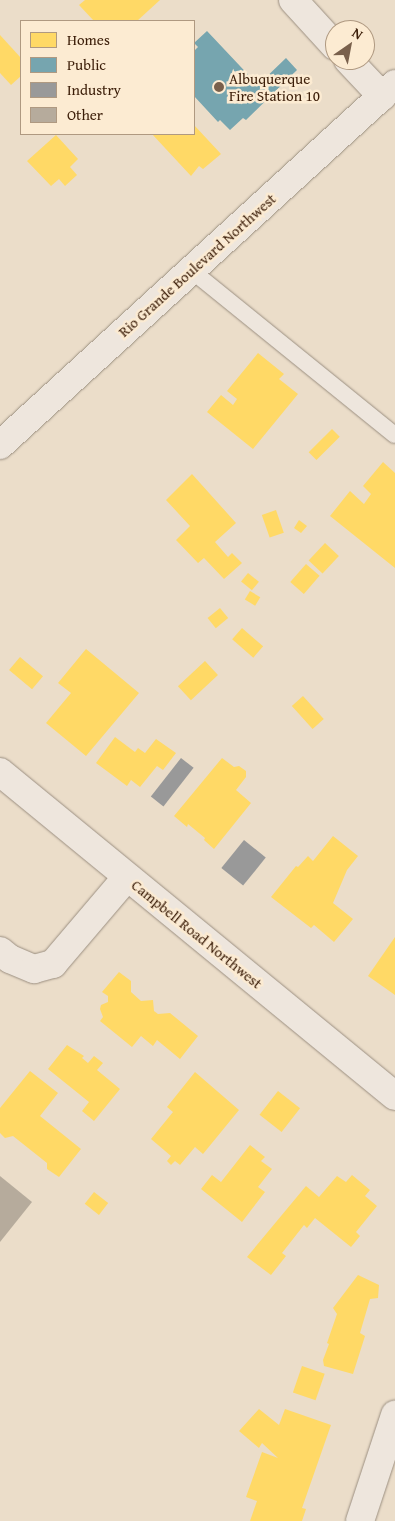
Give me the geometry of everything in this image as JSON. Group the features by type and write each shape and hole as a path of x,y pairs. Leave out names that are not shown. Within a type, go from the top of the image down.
{"street":[{"path":"292,0 325,35"},
{"path":"362,70 389,90"},
{"name":"Rio Grande Boulevard Northwest","path":"0,445 389,90"},
{"name":"Campbell Road Northwest","path":"0,772 395,1096"},
{"path":"0,951 10,959 34,969 53,964 127,877"},
{"path":"360,1521 395,1415"}],"lane":[{"path":"191,270 395,435"}],"building: Homes":[{"path":"85,0 160,0 138,20 93,20 79,5"},
{"path":"0,35 20,57 20,77 11,85 0,73"},
{"path":"195,126 221,154 203,169 199,166 191,176 153,135 195,135"},
{"path":"56,135 78,159 70,167 77,175 65,186 59,179 51,186 27,161"},
{"path":"258,353 284,374 279,379 298,394 253,449 207,412 221,395 233,405 237,399 227,391"},
{"path":"332,429 340,437 316,460 309,452"},
{"path":"383,462 395,473 395,568 330,516 350,491 364,504 371,494 363,486"},
{"path":"192,474 236,523 215,542 228,557 232,553 242,563 224,579 204,558 198,563 176,540 190,526 166,500"},
{"path":"276,510 284,533 270,538 262,515"},
{"path":"299,520 307,526 301,533 294,528"},
{"path":"325,543 339,556 323,574 309,561"},
{"path":"306,564 320,576 304,594 290,582"},
{"path":"248,573 259,582 252,590 241,582"},
{"path":"250,591 260,597 255,606 245,600"},
{"path":"220,608 228,618 216,628 208,618"},
{"path":"242,628 263,646 253,658 232,639"},
{"path":"86,649 139,693 86,756 46,723 71,693 58,683"},
{"path":"20,657 43,676 32,689 9,670"},
{"path":"205,661 218,675 191,700 178,686"},
{"path":"303,696 324,719 313,729 292,706"},
{"path":"115,737 135,752 138,748 145,753 156,739 176,753 163,770 157,766 140,787 131,780 127,786 96,763"},
{"path":"222,758 234,767 239,766 246,771 246,777 236,790 251,803 214,849 204,840 205,838 188,824 187,827 174,816"},
{"path":"333,836 358,856 347,870 333,903 353,919 334,942 314,925 311,928 271,897 296,866 298,867 308,856 313,861"},
{"path":"395,937 395,995 368,976"},
{"path":"119,972 131,981 131,992 141,1001 153,1000 154,1011 158,1014 170,1013 198,1036 180,1059 157,1040 153,1046 141,1036 132,1047 100,1021 103,1017 100,1009 101,1005 108,1002 108,996 102,992"},
{"path":"67,1045 84,1056 82,1058 88,1063 94,1056 103,1063 97,1070 120,1089 94,1121 82,1111 89,1102 48,1069"},
{"path":"30,1071 58,1093 40,1116 81,1149 59,1177 47,1169 47,1163 13,1136 5,1138 0,1133 0,1108"},
{"path":"195,1072 239,1110 203,1154 195,1147 180,1165 175,1161 171,1165 167,1161 171,1156 151,1139 173,1112 167,1107"},
{"path":"278,1091 300,1108 282,1132 260,1115"},
{"path":"250,1145 265,1157 261,1161 272,1169 258,1187 265,1192 242,1222 201,1189 212,1175 221,1182"},
{"path":"352,1175 370,1190 365,1196 377,1206 356,1232 360,1236 351,1247 315,1218 307,1228 304,1225 282,1253 286,1256 271,1275 247,1257 306,1186 319,1197 337,1176 346,1182"},
{"path":"94,1192 108,1203 99,1215 85,1204"},
{"path":"358,1275 379,1285 378,1298 370,1299 360,1333 365,1336 353,1374 324,1366 323,1360 337,1314 333,1308"},
{"path":"302,1366 325,1374 316,1400 293,1392"},
{"path":"259,1409 279,1425 285,1409 331,1425 302,1508 306,1509 302,1521 250,1521 257,1501 246,1497 262,1452 278,1458 262,1443 259,1448 239,1431"}],"building: Public":[{"path":"207,31 258,85 286,58 297,70 246,120 243,118 230,130 220,120 218,122 195,97 195,50 198,47 195,42"}],"building: Industry":[{"path":"181,758 194,768 163,806 151,797"},
{"path":"244,840 266,858 243,886 221,868"}],"building: Other":[{"path":"0,1176 32,1202 0,1242"}],"place":[{"name":"Albuquerque Fire Station 10","path":"219,87"}]}
